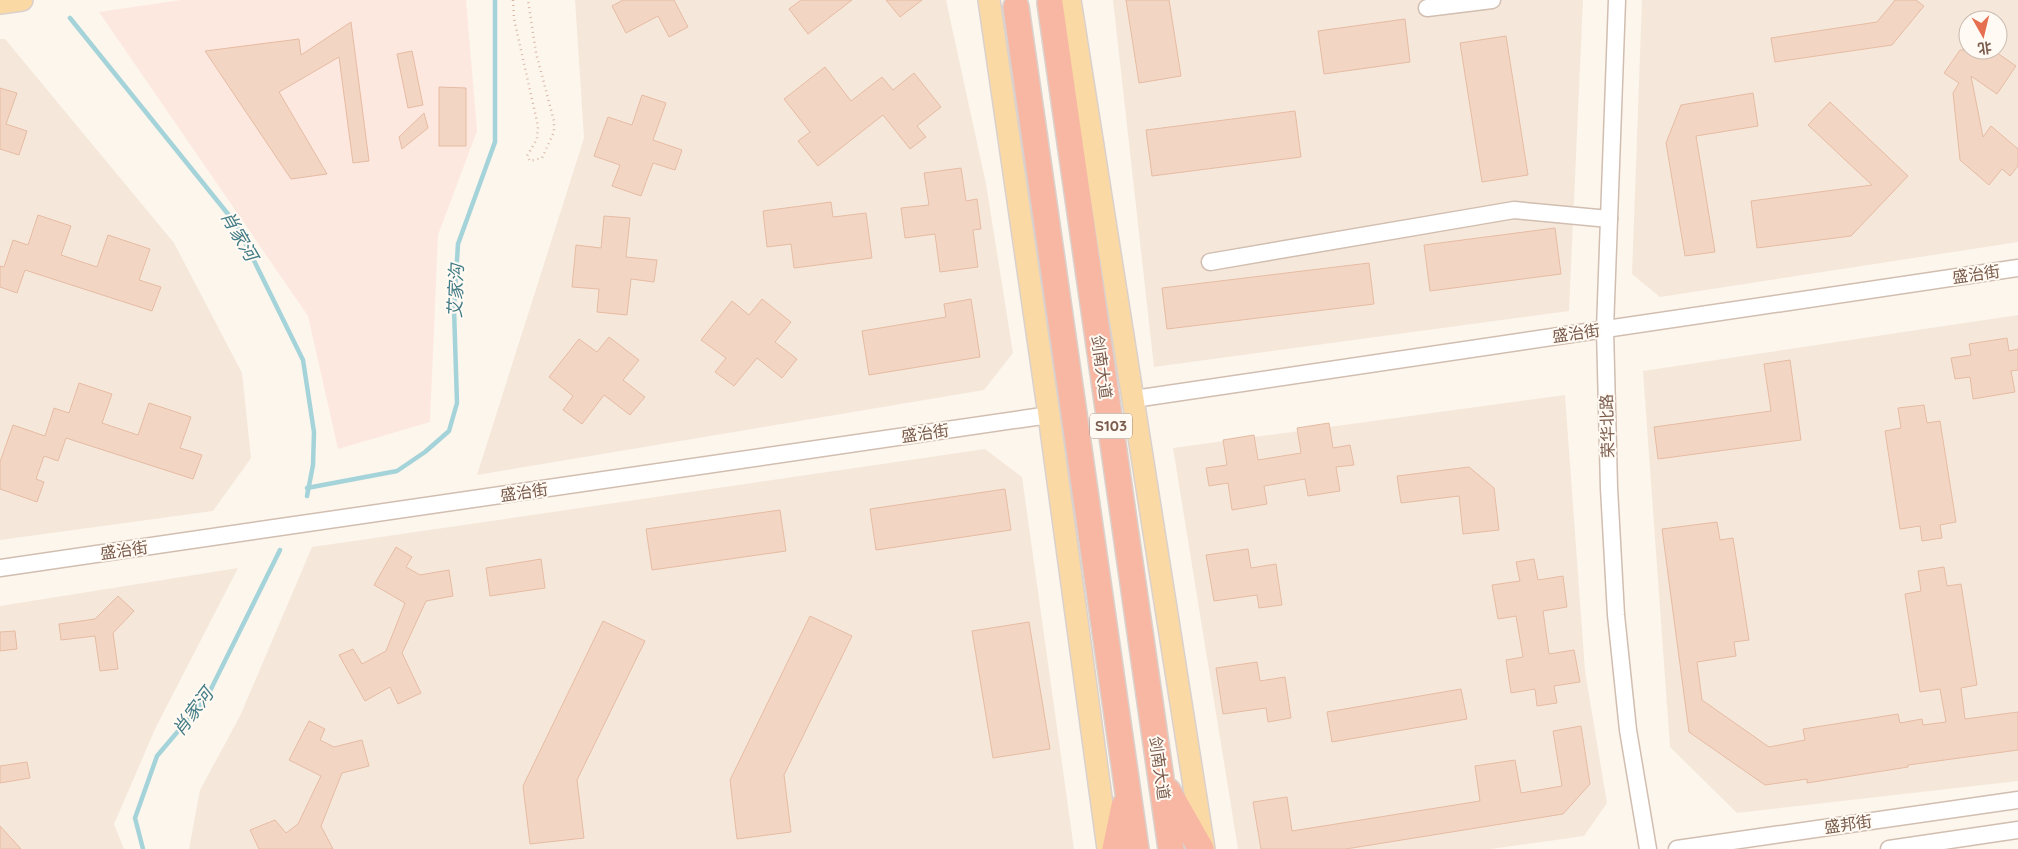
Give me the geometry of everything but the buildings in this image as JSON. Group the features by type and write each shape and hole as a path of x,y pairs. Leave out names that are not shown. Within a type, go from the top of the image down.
{"highway":[{"name":"剑南大道","path":"1060,2 1171,849"},
{"name":"剑南大道","path":"1016,7 1136,849"},
{"path":"1161,780 1203,849"},
{"path":"1115,849 1128,786"}],"main road":[{"path":"0,3 22,0"},
{"path":"989,0 1049,415 1108,849"},
{"path":"1060,2 1134,399 1203,849"}],"street":[{"path":"1427,8 1492,0"},
{"name":"荣华北路","path":"1617,0 1604,329 1609,488 1616,615 1628,730 1648,849"},
{"path":"1210,262 1514,210 1609,219"},
{"name":"盛治街","path":"1134,399 2018,268"},
{"name":"盛治街","path":"0,568 1049,415"},
{"name":"盛邦街","path":"1677,849 2018,800"},
{"name":"盛邦街","path":"1888,849 2018,830"}],"path":[{"path":"513,0 514,19 538,126 537,139 526,156 530,161 542,158 554,132 554,121 536,53 528,0"}],"shaded area":[{"path":"181,0 466,0 477,131 438,235 430,422 338,449 308,316 99,12"},
{"path":"575,0 946,0 986,184 1013,353 984,390 477,475 584,138"},
{"path":"1113,0 1583,0 1569,311 1154,367"},
{"path":"1642,0 2018,0 2018,242 1660,297 1632,274"},
{"path":"0,39 5,39 174,243 242,373 251,458 213,511 0,540"},
{"path":"2018,315 2018,781 1737,813 1670,747 1643,371"},
{"path":"1565,395 1585,671 1607,803 1584,836 1491,849 1238,849 1173,448"},
{"path":"985,449 1022,477 1074,849 189,849 200,790 240,716 312,547"},
{"path":"238,568 156,727 114,824 124,849 0,849 0,606"}],"waterway":[{"name":"艾家沟","path":"307,488 397,471 425,452 449,431 457,403 454,309 458,244 495,142 495,0"},
{"name":"肖家河","path":"70,18 236,224 303,360 314,432 313,465 307,496"},
{"name":"肖家河","path":"143,849 135,818 157,756 207,697 280,550"}]}
